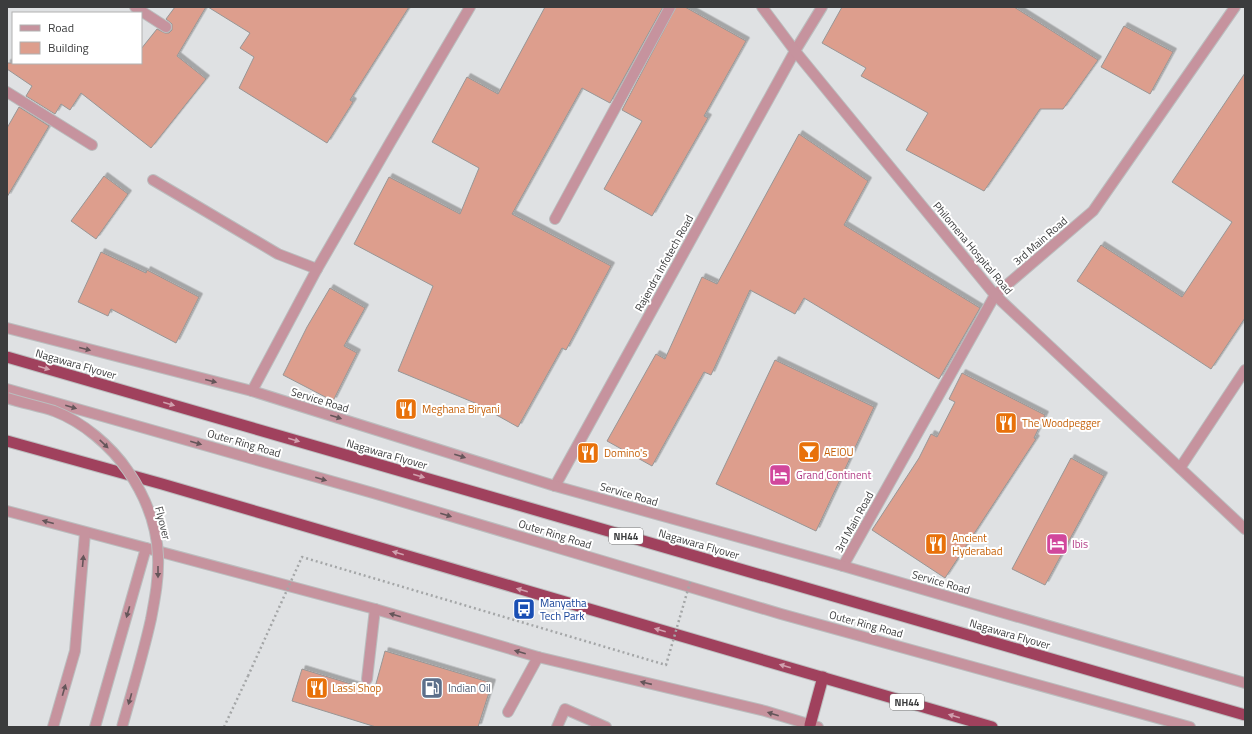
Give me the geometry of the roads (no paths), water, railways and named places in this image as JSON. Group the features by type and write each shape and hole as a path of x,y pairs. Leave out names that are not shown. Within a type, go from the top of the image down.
{"highway":[{"name":"Nagawara Flyover","path":"7,358 1245,715"},
{"name":"NH44","path":"7,441 170,486 992,727"},
{"path":"814,726 823,677"}],"street":[{"path":"135,7 166,27"},
{"path":"252,391 317,269 470,7"},
{"path":"555,219 670,7"},
{"name":"Philomena Hospital Road","path":"762,7 795,51 995,295 1245,529"},
{"name":"Rajendra Infotech Road","path":"555,486 795,51 822,7"},
{"name":"3rd Main Road","path":"843,566 995,295 1093,210 1235,7"},
{"path":"7,92 92,145"},
{"path":"153,180 278,254 317,269"},
{"name":"Service Road","path":"7,328 252,391 555,486 843,566 1245,683"},
{"path":"1180,468 1245,370"},
{"name":"Outer Ring Road","path":"7,389 373,493 781,614 1190,727"},
{"name":"Flyover","path":"7,398 54,411 79,424 102,441 122,461 137,484 147,507 158,554 158,579 146,642 122,727"},
{"path":"7,511 375,609 538,657 765,711 814,726"},
{"path":"53,727 75,650 85,533"},
{"path":"95,727 146,548"},
{"path":"368,679 375,609"},
{"path":"508,712 538,657"},
{"path":"557,727 565,709 606,727"}],"place":[{"name":"Meghana Biryani","path":"406,409"},
{"name":"The Woodpegger","path":"1006,423"},
{"name":"AEIOU","path":"809,452"},
{"name":"Domino's","path":"588,453"},
{"name":"Grand Continent","path":"780,475"},
{"name":"Ancient Hyderabad","path":"936,544"},
{"name":"Ibis","path":"1057,544"},
{"name":"Manyatha Tech Park","path":"524,609"},
{"name":"Lassi Shop","path":"317,688"},
{"name":"Indian Oil","path":"432,688"}]}
